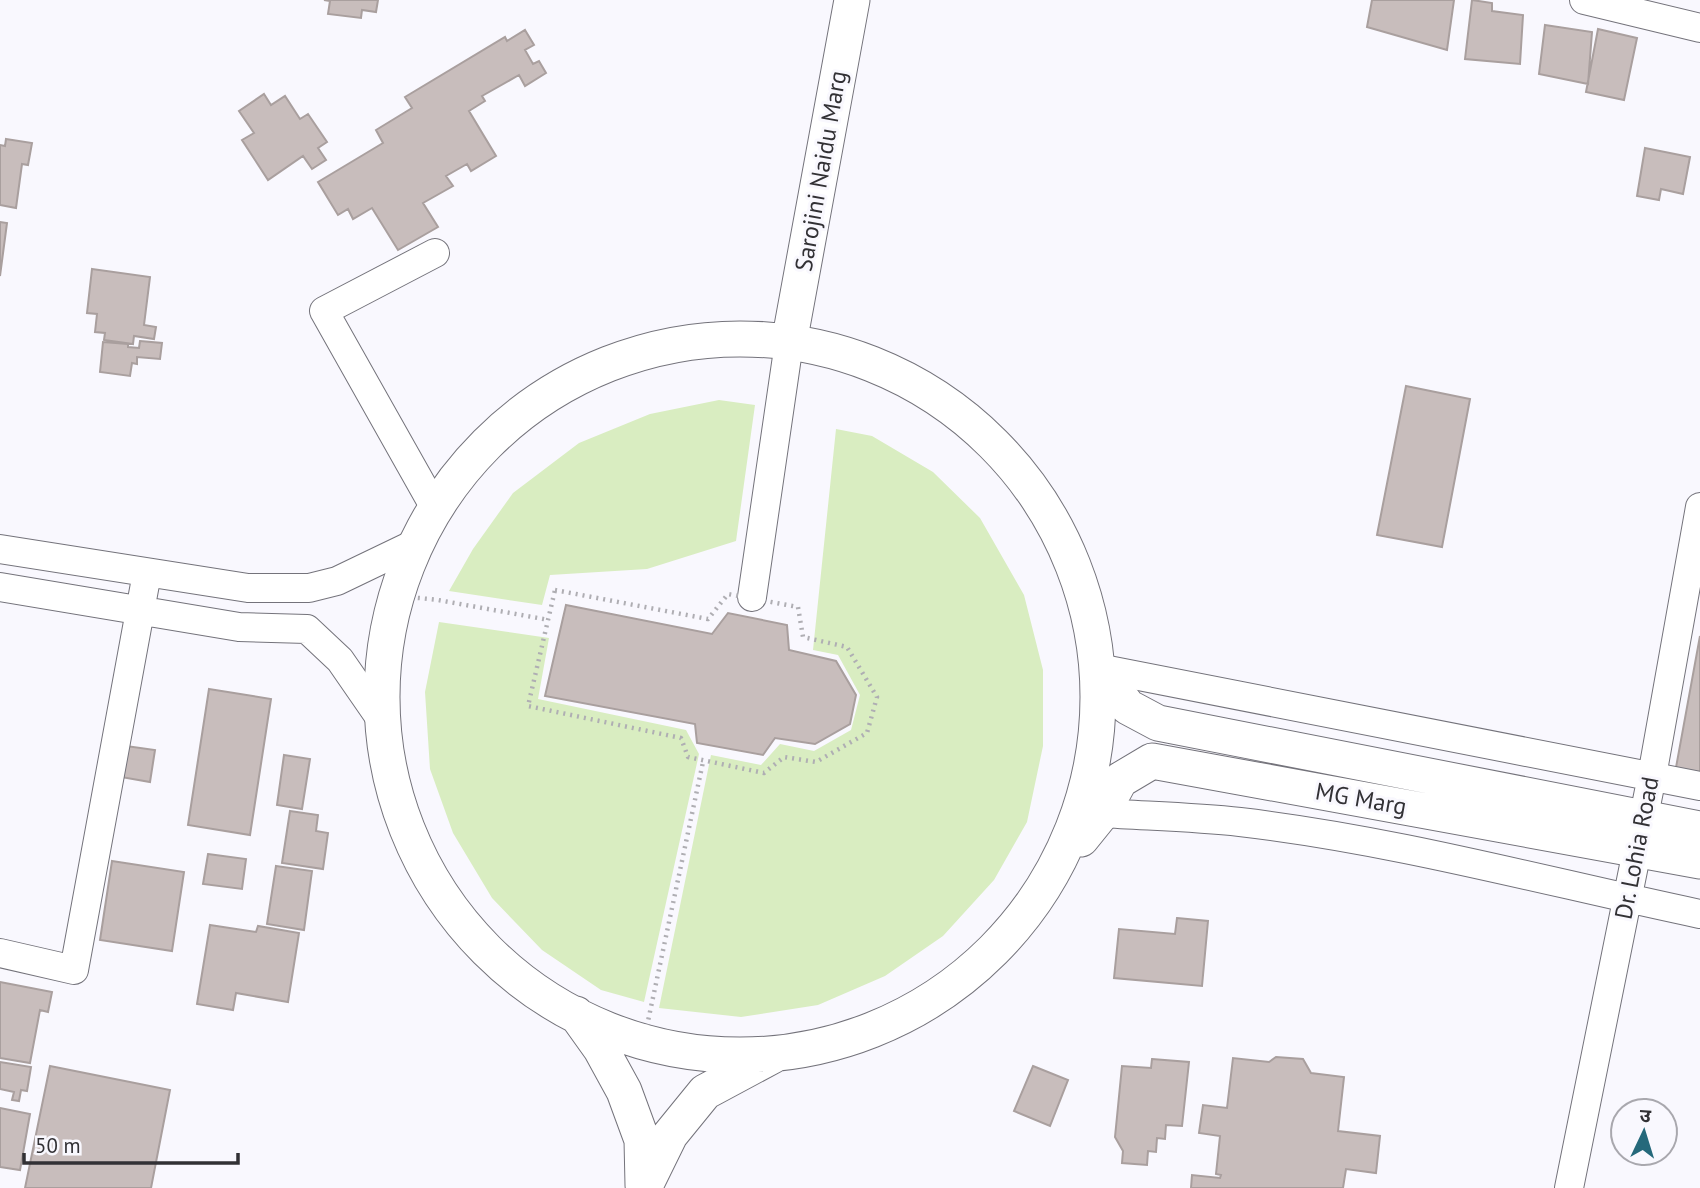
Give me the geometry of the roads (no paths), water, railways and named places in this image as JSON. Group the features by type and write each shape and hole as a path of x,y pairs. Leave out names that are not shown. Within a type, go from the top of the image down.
{"main road":[{"name":"Sarojini Naidu Marg","path":"789,343 852,0"},
{"path":"783,1050 757,1053 684,1048 644,1040 576,1014 523,981 477,939 439,890 386,786 378,715 390,595 414,544 435,508 470,461 513,420 561,387 615,362 671,346 730,340 789,343 848,356 904,379 956,411 1001,452 1039,499 1068,552 1088,609 1098,668 1099,712 1094,756 1066,858"},
{"name":"MG Marg","path":"1098,668 1128,707 1158,723 1640,832 1700,861"},
{"name":"MG Marg","path":"783,1050 856,1035 910,1012 960,979 1004,939 1102,813 1120,780 1152,761 1640,832 1700,829"},
{"path":"576,1014 601,1049 628,1103 642,1140 643,1188"},
{"path":"643,1188 670,1135 705,1093 783,1050"}],"street":[{"path":"1584,0 1700,28"},
{"path":"435,253 324,311 435,508"},
{"path":"752,597 789,343"},
{"name":"Dr. Lohia Road","path":"1569,1188 1652,776 1699,521"},
{"path":"0,549 248,588 309,588 337,581 414,544"},
{"path":"0,953 74,970 147,573"},
{"path":"0,587 140,612 239,626 307,629 340,660 378,715"},
{"path":"1098,668 1700,786"},
{"path":"1102,813 1239,822 1302,831 1419,853 1700,914"}]}
